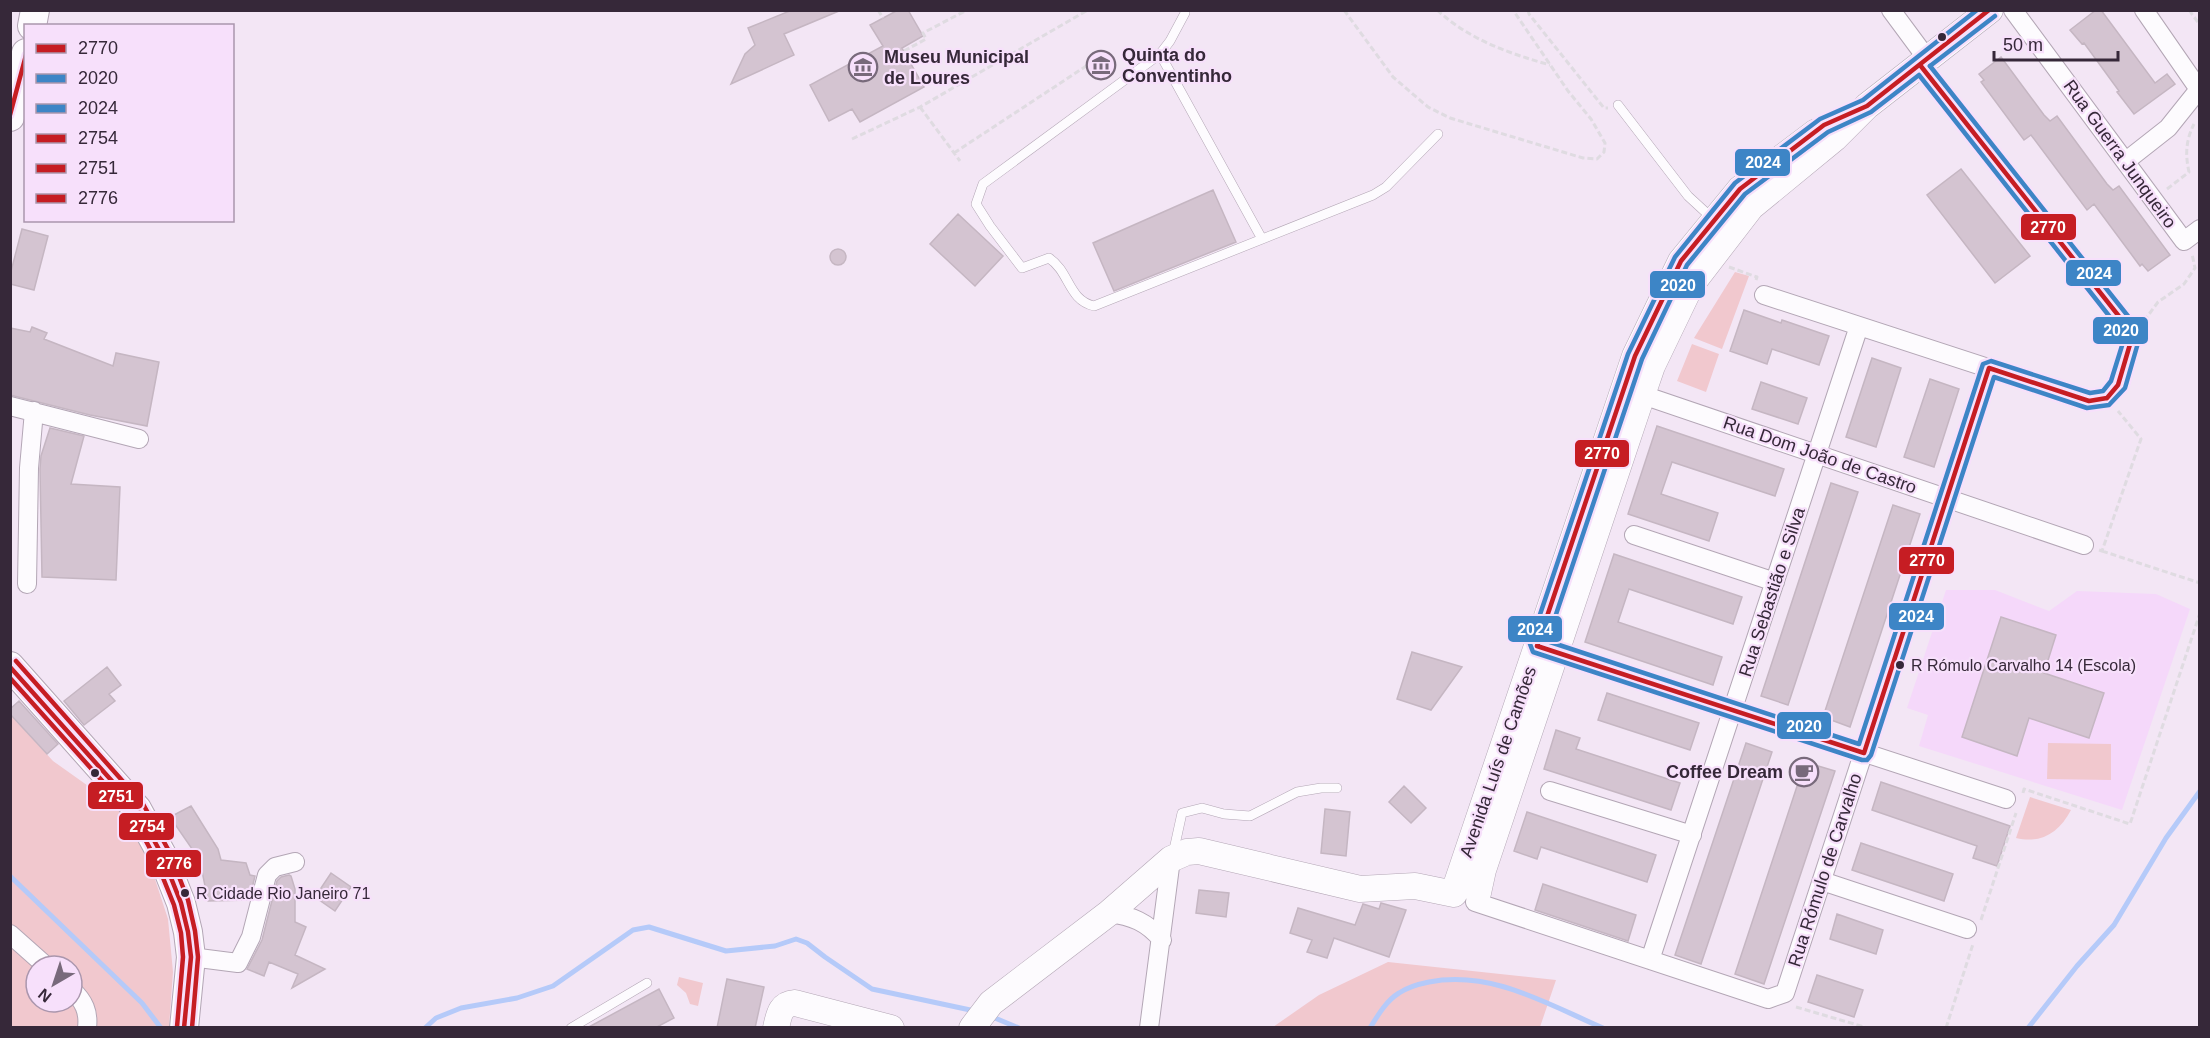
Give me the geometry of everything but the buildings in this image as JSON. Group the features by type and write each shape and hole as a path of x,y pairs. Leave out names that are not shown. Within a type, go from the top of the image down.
{"main road":[{"path":"10,117 24,61"},
{"path":"10,666 137,809 162,855 182,903 188,932 191,957 184,1028"}],"street":[{"path":"1764,295 2090,401 2107,398 2118,385 2133,334 1924,62 1891,10"},
{"name":"Avenida Luís de Camões","path":"1633,392 1652,366 1691,285 1751,207 1835,138 1867,106 1990,10"},
{"name":"Rua Guerra Junqueiro","path":"2013,10 2184,241"},
{"path":"2126,161 2168,128 2199,88 2144,10"},
{"name":"Avenida Luís de Camões","path":"1466,894 1483,870 1547,649 1633,392 1635,356 1681,261 1740,189 1824,125 1867,106"},
{"path":"2184,241 2199,230"},
{"name":"Rua Sebastião e Silva","path":"1650,960 1859,326"},
{"name":"Rua Rómulo de Carvalho","path":"1768,999 1785,993 1989,368"},
{"name":"Rua Dom João de Castro","path":"1633,392 2084,545"},
{"path":"10,406 139,439"},
{"path":"27,584 29,468 34,411"},
{"path":"1634,535 1775,582"},
{"path":"1547,649 2013,802"},
{"path":"1550,791 1692,835"},
{"path":"972,1028 991,1003 1109,912 1171,859 1187,852 1199,851 1360,889 1415,886 1466,894 1650,960 1768,999"},
{"path":"1149,1028 1171,859"},
{"path":"191,957 238,963 251,937 267,875 275,867 295,862"},
{"path":"1822,881 1974,931"},
{"path":"1109,912 1138,919 1151,927 1162,940"},
{"path":"10,934 32,954"},
{"path":"776,1028 782,1008 787,1003 795,1003 891,1028"},
{"path":"84,1006 88,1018 87,1028"}],"lane":[{"path":"1182,11 1170,42 1160,54 982,184 976,204 1022,268 1049,258 1059,265 1075,294 1084,304 1094,306 1373,195 1386,187 1438,134"},
{"path":"1160,54 1263,239"},
{"path":"1618,105 1688,196 1715,220"},
{"path":"1171,859 1182,813 1202,808 1224,814 1250,816 1297,792 1337,788"},
{"path":"571,1028 647,983"}],"path":[{"path":"878,10 883,18"},
{"path":"904,51 926,39 923,33 968,10"},
{"path":"852,139 920,107 1088,10"},
{"path":"1344,10 1393,77 1428,107 1450,118 1583,158 1597,159 1604,152 1605,142 1513,10"},
{"path":"1437,10 1455,27 1481,42 1552,65"},
{"path":"1528,10 1604,108 1618,105"},
{"path":"2190,10 2199,25"},
{"path":"954,153 1106,53"},
{"path":"920,107 960,161"},
{"path":"2153,199 2189,172 2186,157 2188,136 2196,121"},
{"path":"2133,334 2158,302 2184,284 2195,268 2194,258 2184,241"},
{"path":"1710,260 1757,277 1754,291 1764,295"},
{"path":"2102,551 2141,439 2107,398"},
{"path":"2084,545 2199,583"},
{"path":"1946,1028 2013,802 2024,789 2130,824 2199,613"},
{"path":"1768,999 1868,1028"}],"shaded area":[{"path":"1735,272 1749,276 1722,349 1694,338"},
{"path":"1692,344 1719,354 1706,392 1677,381"},
{"path":"1946,590 1995,590 2049,611 2077,591 2156,594 2190,609 2122,810 1919,746 1928,715 1907,708"},
{"path":"10,714 53,761 122,810 150,864 168,919 173,972 169,1027 11,1027"},
{"path":"2048,743 2111,744 2111,780 2047,779"},
{"path":"2030,797 2071,810 2061,825 2048,835 2033,839 2016,838"},
{"path":"1388,962 1556,980 1540,1027 1273,1027 1319,995"},
{"path":"679,977 703,983 698,1006 690,1004 686,993 677,985"}],"waterway":[{"path":"2028,1028 2077,966 2114,925 2166,838 2200,791"},
{"path":"10,876 142,1003 161,1028"},
{"path":"425,1028 436,1018 461,1008 517,998 553,986 633,930 649,927 726,951 775,946 796,939 807,943 872,989 975,1011"},
{"path":"1370,1028 1386,1004 1402,991 1425,983 1452,980 1475,981 1519,991 1603,1028"},
{"path":"990,1016 1019,1028"}],"transit line":[{"name":"2024","path":"1930,66 2139,330 2140,336 2125,388 2109,405 2087,408 1994,377 1871,755 1867,760 1533,652 1530,644 1628,354 1675,257 1735,183 1820,119 1863,100 1977,10"},
{"name":"2770","path":"1537,646 1635,356 1681,261 1740,189 1824,125 1867,106 1989,10"},
{"name":"2020","path":"1930,66 1995,16"},
{"name":"2754","path":"10,115 24,62"},
{"name":"2770","path":"1920,65 2133,334 2118,385 2107,398"},
{"name":"2020","path":"1919,75 2125,336 2111,381 2103,391 2090,393 1991,361 1983,364 1859,744 1547,641 1642,359 1687,265 1745,194 1828,132 1871,112 1919,75"},
{"name":"2770","path":"1989,368 2089,401 2107,398"},
{"name":"2770","path":"1864,753 1989,368"},
{"name":"2770","path":"1537,646 1864,753"},
{"name":"2776","path":"16,661 143,804 169,851 188,900 195,931 198,957 192,1028"},
{"name":"2754","path":"10,667 137,809 162,855 181,903 188,932 191,957 184,1028"},
{"name":"2751","path":"10,678 131,813 155,858 174,905 181,933 183,957 177,1027"}],"place":[{"name":"Quinta do Conventinho","path":"1101,65"},
{"name":"Museu Municipal de Loures","path":"863,67"},
{"name":"R Rómulo Carvalho 14 (Escola)","path":"1900,665"},
{"name":"Coffee Dream","path":"1804,772"},
{"name":"R Cidade Rio Janeiro 71","path":"185,893"}]}
